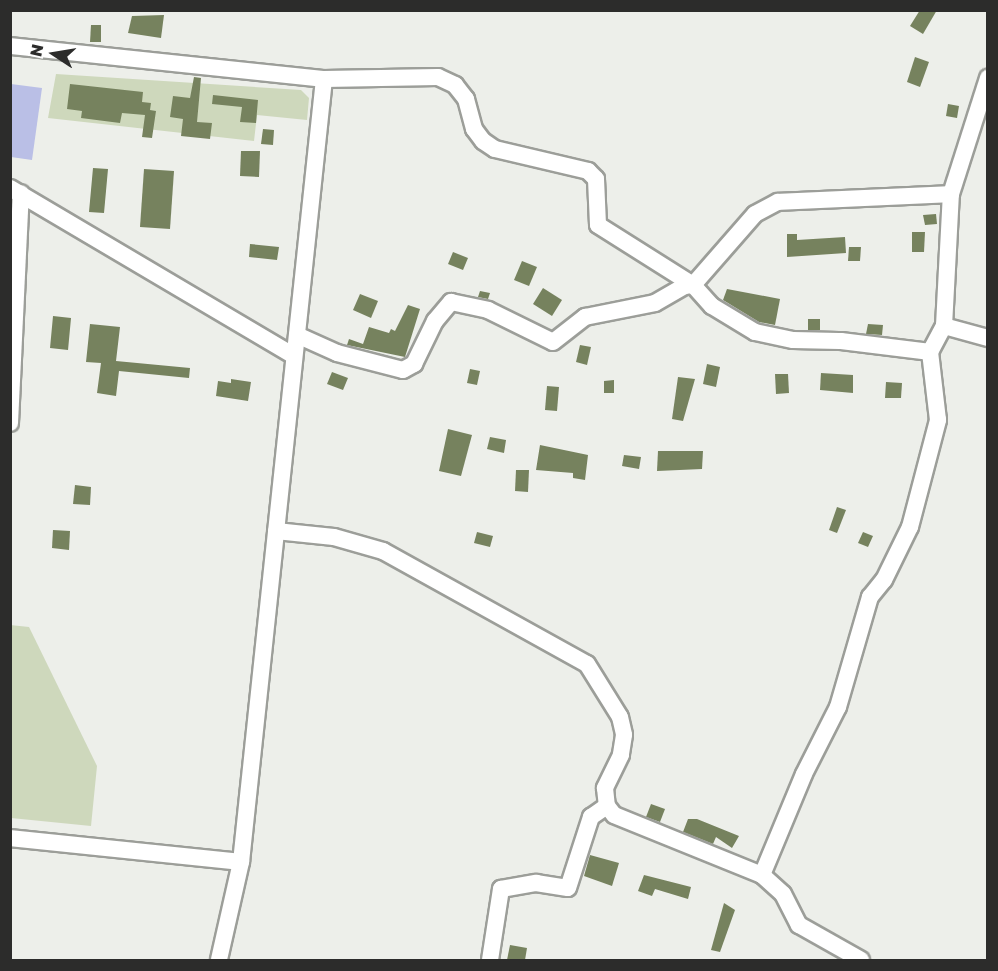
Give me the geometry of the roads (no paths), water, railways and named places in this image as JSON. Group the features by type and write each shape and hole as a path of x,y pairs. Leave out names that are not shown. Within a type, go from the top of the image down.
{"street":[{"path":"10,46 324,79 438,77 455,85 466,99 474,129 483,141 495,149 588,171 596,179 598,225 693,285 712,306 755,332 794,340 841,340 930,352"},
{"path":"762,875 796,790 838,707 870,597 884,580 910,527 938,420 930,352 944,326 951,194 987,78"},
{"path":"219,960 241,862 324,79"},
{"path":"10,423 16,190 294,356"},
{"path":"297,336 337,353 403,370 414,364 435,321 451,302 488,310 554,342 585,317 655,303 693,285 755,214 777,202 951,194"},
{"path":"944,326 987,338"},
{"path":"276,531 334,537 383,551 586,664 620,717 624,735 621,755 605,788 607,806 614,814 762,875 783,894 798,925 861,960"},
{"path":"490,960 501,889 537,883 568,888 591,818 607,806"},
{"path":"10,838 241,862"}],"water":[{"path":"11,84 42,88 32,160 11,157"}]}
